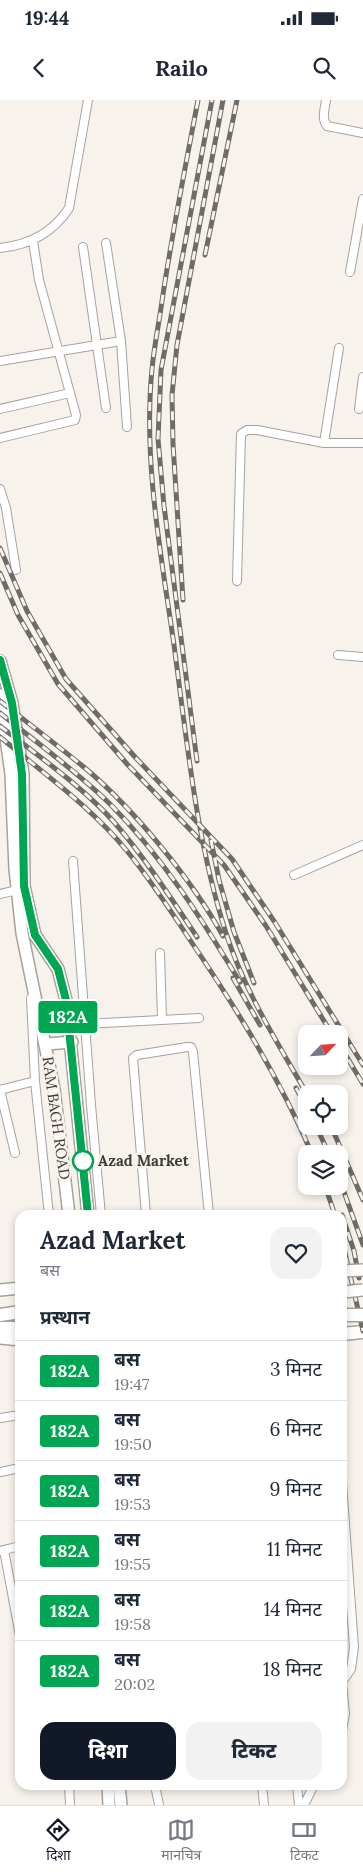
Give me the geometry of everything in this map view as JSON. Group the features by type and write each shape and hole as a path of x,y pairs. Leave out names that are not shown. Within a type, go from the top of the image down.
{"main road":[{"name":"RAM BAGH ROAD","path":"0,661 12,703 22,774 24,886 35,935 62,978 72,1042 88,1210"},
{"name":"RAM BAGH ROAD","path":"0,695 11,774 22,933 54,1089 68,1210"},
{"path":"22,933 35,935"},
{"path":"46,1044 72,1042"},
{"path":"347,1271 363,1270"},
{"path":"0,1290 15,1288"},
{"path":"347,1292 363,1290"},
{"path":"0,1315 15,1313"},
{"path":"347,1315 363,1315"},
{"path":"1,1331 15,1329"},
{"path":"1,1331 15,1338"},
{"path":"347,1334 363,1332"},
{"path":"108,1790 109,1805"},
{"path":"120,1790 121,1805"}],"street":[{"path":"0,248 20,246 33,241 50,230 62,219 69,208 88,100"},
{"path":"326,100 323,118 327,126 363,133"},
{"path":"350,272 363,199"},
{"path":"0,438 75,420 76,415 39,280 33,241"},
{"path":"106,243 121,341 127,427"},
{"path":"83,247 106,408"},
{"path":"0,361 121,341"},
{"path":"324,443 339,348"},
{"path":"359,409 363,377"},
{"path":"0,410 70,394"},
{"path":"237,581 241,434 247,430 257,430 324,443 363,442"},
{"path":"0,489 6,508 16,570"},
{"path":"338,655 363,657"},
{"path":"294,875 363,845"},
{"path":"73,861 84,1024 101,1210"},
{"path":"0,894 18,890"},
{"path":"160,953 162,1020"},
{"path":"28,961 35,1081 48,1210"},
{"path":"84,1024 199,1018"},
{"path":"146,1210 133,1058 137,1055 187,1047 191,1048 193,1052 209,1210"},
{"path":"15,1153 0,1090 35,1081"},
{"path":"0,1418 15,1416"},
{"path":"0,1472 15,1469"},
{"path":"15,1547 2,1551 15,1612"},
{"path":"347,1551 354,1647 351,1669 347,1675"},
{"path":"69,1790 70,1805"},
{"path":"156,1790 159,1805"},
{"path":"262,1790 264,1805"},
{"path":"298,1790 299,1805"},
{"path":"304,1805 312,1790"}],"railway":[{"path":"198,100 169,256 152,369 150,438 155,507 188,754 200,826 216,898 233,954 242,975 262,1015 302,1085"},
{"path":"197,761 164,506 158,439 161,370 212,100"},
{"path":"183,600 173,444 172,395 177,345 223,100"},
{"path":"205,255 237,100"},
{"path":"0,548 27,611 66,679 135,757 232,859 274,921 363,1065"},
{"path":"0,573 18,615 58,684 127,764 224,865 266,926 326,1025"},
{"path":"0,701 85,768 142,824 179,869 223,936"},
{"path":"0,713 83,779 128,823 180,888 240,982"},
{"path":"0,726 74,784 102,809 147,864 197,937"},
{"path":"0,737 98,820 127,851 143,872 205,963 255,1042 285,1097 308,1145"},
{"path":"211,840 219,880 234,932 254,983"},
{"path":"233,978 260,1025"},
{"path":"348,1059 363,1084"},
{"path":"296,1088 298,1092"},
{"path":"320,1135 325,1145"},
{"path":"335,1135 363,1200"},
{"path":"328,1195 333,1210"},
{"path":"345,1195 363,1245"},
{"path":"347,1230 354,1251 359,1278"},
{"path":"347,1262 363,1331"}],"bus line":[{"name":"182A","path":"0,660 12,703 22,774 24,886 35,935 62,978 72,1042 88,1210"}],"place":[{"name":"Azad Market","path":"83,1161"}]}
